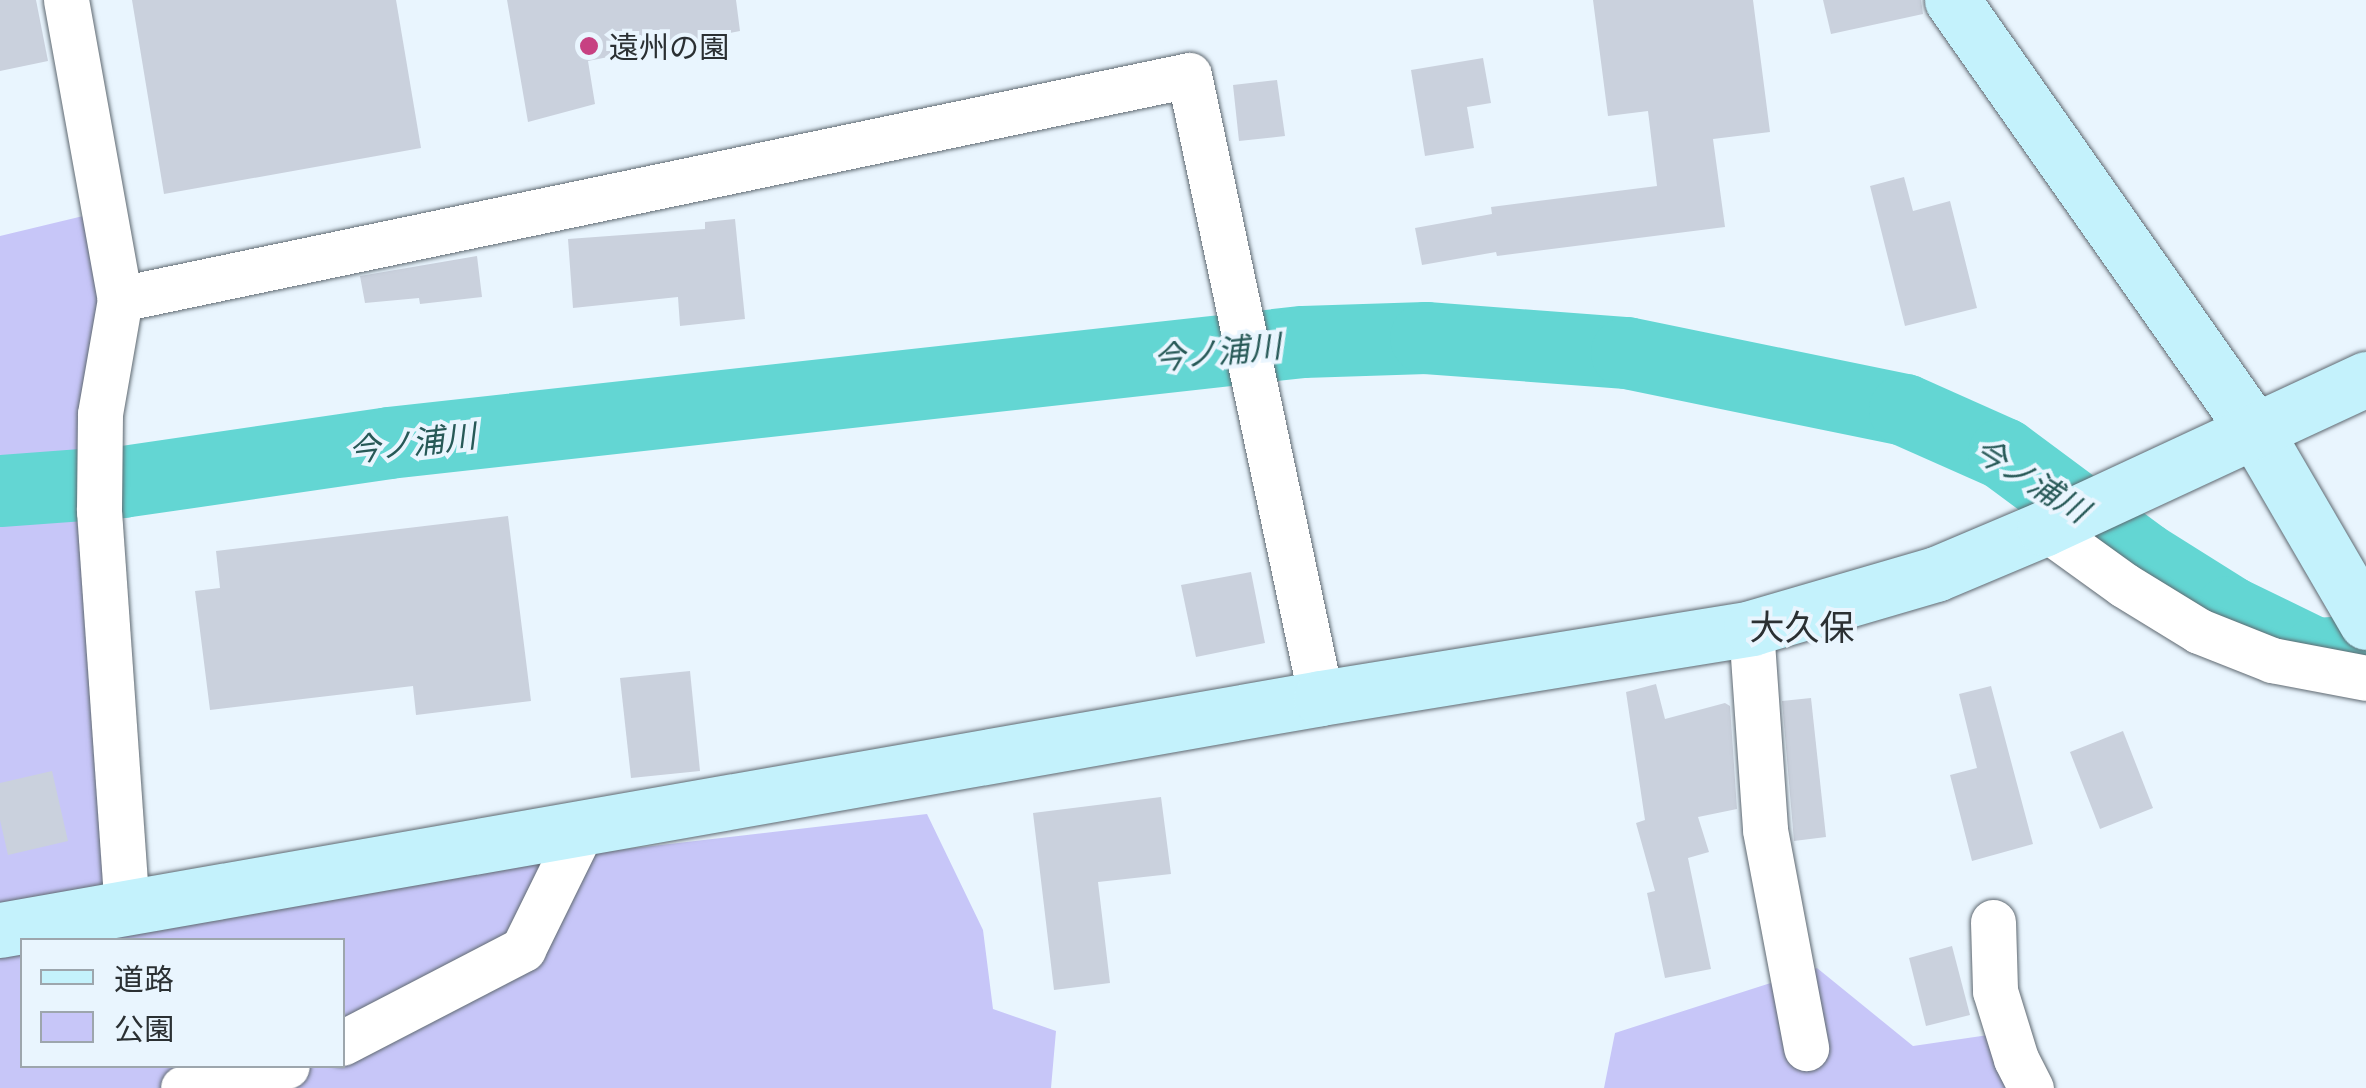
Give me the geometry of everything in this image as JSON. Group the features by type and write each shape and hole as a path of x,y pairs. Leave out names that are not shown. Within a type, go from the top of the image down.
{"street":[{"path":"66,0 120,299 100,414 99,510 127,907"},
{"path":"1952,0 2255,431 2362,616"},
{"path":"120,299 1189,75 1240,298 1321,698"},
{"path":"0,930 1321,698 1751,628 1882,592 2045,528 2366,379"},
{"path":"2045,528 2198,631 2272,660 2366,678"},
{"path":"1751,628 1764,830 1806,1048"},
{"path":"345,1041 523,949 583,827"},
{"path":"1993,922 1995,991 2016,1060 2031,1088"},
{"path":"182,1088 277,1068"}],"green space":[{"path":"104,211 89,436 127,907 927,814 983,930 993,1009 1056,1031 1051,1088 0,1088 0,236"},
{"path":"1817,968 1913,1046 2009,1032 2037,1088 1604,1088 1615,1033"}],"building":[{"path":"0,0 36,0 48,61 0,71"},
{"path":"132,0 396,0 421,148 164,194"},
{"name":"遠州の園","path":"507,0 736,0 740,31 588,61 595,104 528,122"},
{"path":"1593,0 1753,0 1770,132 1713,139 1725,227 1497,256 1496,252 1422,265 1415,228 1492,214 1491,207 1657,186 1648,111 1608,116"},
{"path":"1823,0 1921,0 1923,14 1831,34"},
{"path":"1483,58 1491,103 1467,107 1474,148 1425,156 1411,70"},
{"path":"1277,80 1285,136 1239,141 1233,85"},
{"path":"1904,177 1913,211 1950,201 1977,308 1905,326 1870,186"},
{"path":"735,219 745,319 680,326 678,297 573,308 568,239 705,229 705,222"},
{"path":"477,256 482,297 420,304 419,298 365,303 360,276"},
{"path":"508,516 531,701 416,715 413,686 210,710 195,591 220,588 216,551"},
{"path":"1251,572 1265,643 1196,657 1181,585"},
{"path":"690,671 700,771 631,778 620,678"},
{"path":"1656,684 1665,719 1725,703 1730,706 1737,809 1698,817 1709,852 1688,858 1711,969 1665,978 1647,893 1655,891 1636,823 1645,820 1626,692"},
{"path":"1991,686 2033,844 1972,861 1950,775 1977,768 1959,694"},
{"path":"1811,698 1826,837 1794,841 1782,701"},
{"path":"2123,731 2153,808 2100,829 2070,752"},
{"path":"52,771 68,841 8,855 0,820 0,783"},
{"path":"1161,797 1171,874 1098,882 1110,983 1054,990 1033,813"},
{"path":"1952,946 1970,1015 1926,1026 1909,958"}],"waterway":[{"name":"今ノ浦川","path":"0,491 123,482 389,443 1303,342 1426,338 1627,353 1905,410 2004,454 2144,558 2230,612 2316,654 2366,651"}],"place":[{"name":"遠州の園","path":"589,46"}],"district":[{"name":"大久保","path":"1802,626"}]}
